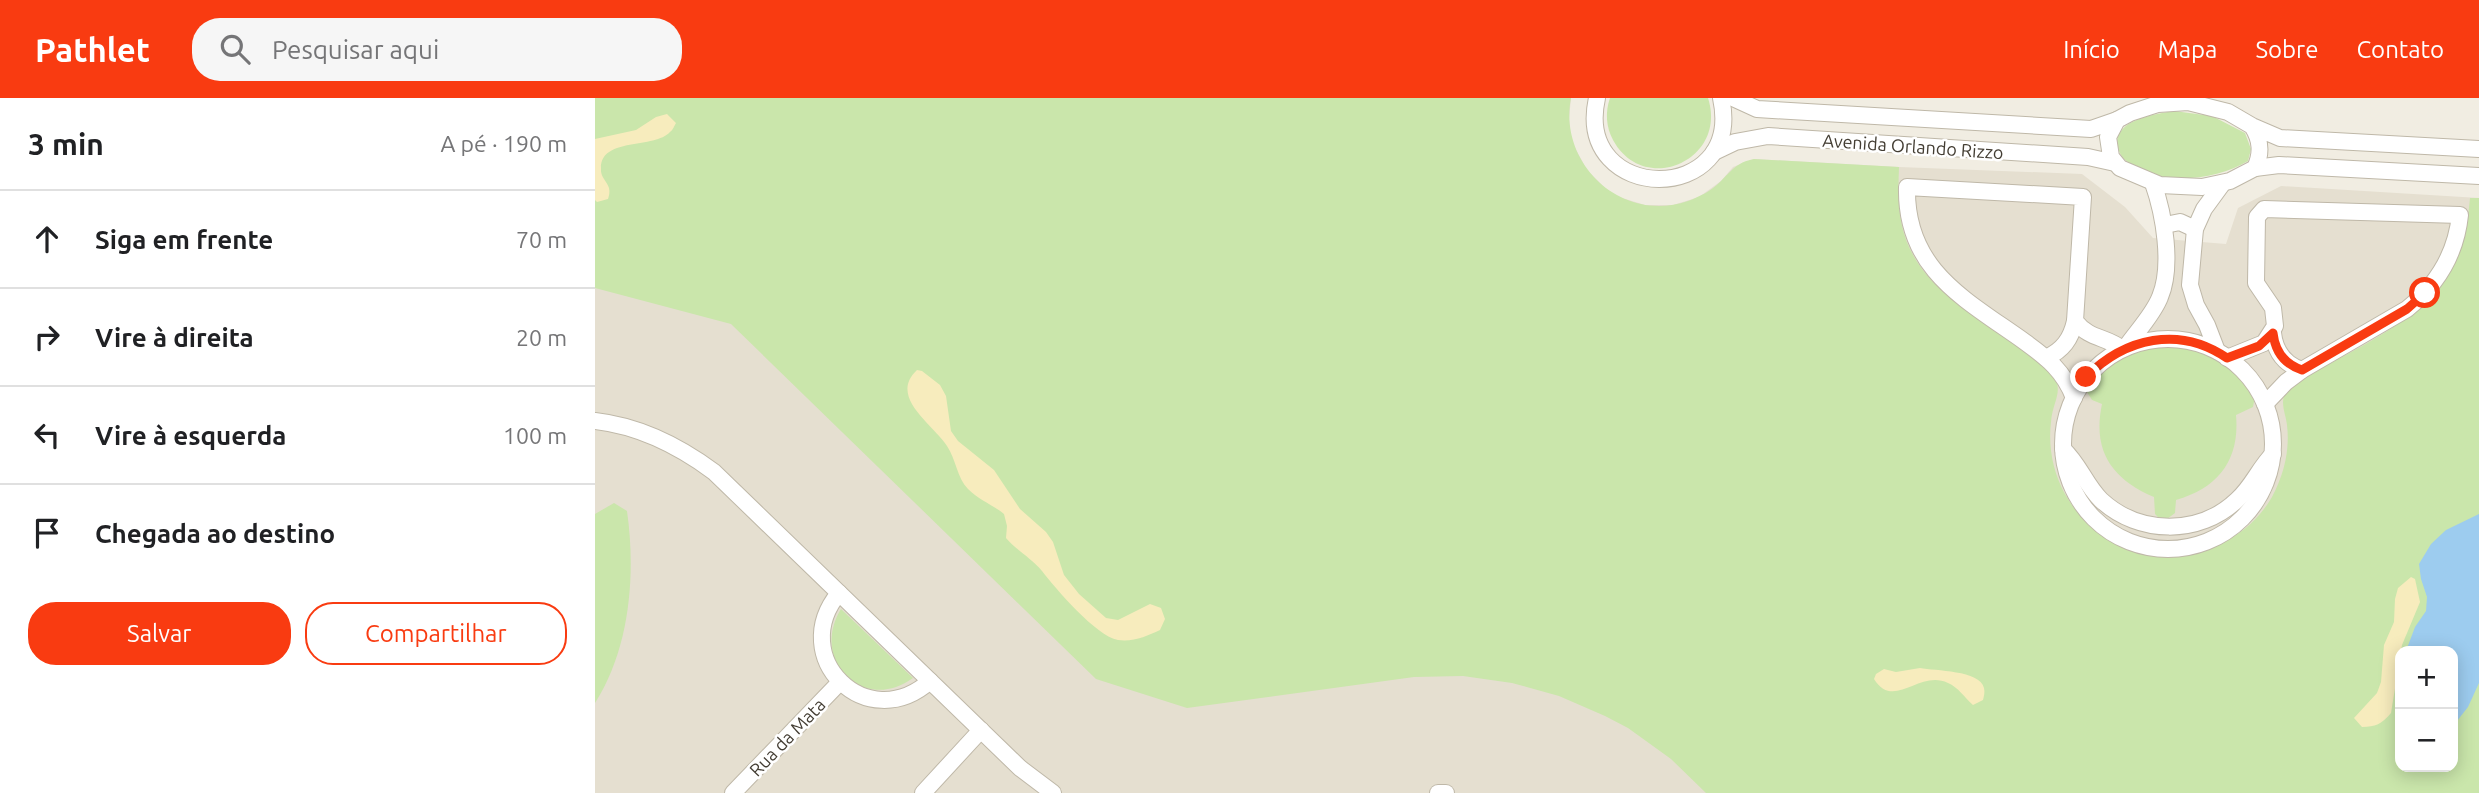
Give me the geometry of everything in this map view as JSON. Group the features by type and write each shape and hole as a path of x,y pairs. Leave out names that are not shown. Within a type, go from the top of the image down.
{"street":[{"name":"Avenida Orlando Rizzo","path":"1597,98 1594,112 1598,137 1611,159 1630,175 1655,181 1678,178 1698,168 1714,152 1735,142 1768,136 2088,157 2115,163"},
{"path":"1714,152 1722,131 1721,98"},
{"name":"Avenida Orlando Rizzo","path":"1733,98 1757,109 2091,129 2117,120"},
{"path":"2479,149 2280,138 2228,112 2188,102 2144,108 2117,120 2110,131 2108,144 2115,163 2132,175 2153,183 2188,188 2223,183 2255,168 2279,165 2479,176"},
{"path":"2252,126 2260,149 2255,168"},
{"path":"2075,321 2088,335 2124,348 2167,339 2197,343 2222,354 2246,373 2265,404 2272,425 2273,454 2269,476 2260,496 2231,529 2190,547 2161,549 2124,540 2094,518 2075,494 2069,479 2063,449 2066,419 2074,398 2086,377 2124,348 2160,297 2164,287 2165,225 2153,183"},
{"path":"2222,354 2193,295 2191,268 2195,229 2204,209 2223,183"},
{"path":"2046,358 2058,352 2067,342 2075,321 2083,197 1907,187 1908,216 1912,231 1921,253 1935,273 1959,295 2060,370 2074,398"},
{"path":"2265,404 2302,370 2420,299 2448,261 2460,215 2264,209 2257,217 2256,283 2273,308 2276,320 2273,333 2280,355 2302,370"},
{"path":"2165,225 2180,222 2195,229"},
{"path":"2165,265 2178,269 2191,268"},
{"path":"2222,354 2259,346 2273,333"},
{"path":"595,421 642,432 661,440 714,472 1020,768 1053,793"},
{"path":"2063,449 2076,461 2090,487 2110,507 2136,521 2164,527 2204,521 2228,509 2247,490 2260,467 2273,454"},
{"path":"839,593 827,611 821,632 827,664 840,682 858,695 891,700 912,694 930,681"},
{"name":"Rua da Mata","path":"733,793 840,682"},
{"path":"923,793 981,730"},
{"path":"1438,793 1446,793"}],"shaded area":[{"path":"595,98 1571,98 1570,133 1587,170 1607,190 1619,197 1645,205 1673,205 1699,197 1721,181 1733,167 1754,159 2082,174 2125,207 2153,238 2226,244 2238,208 2281,186 2479,198 2479,793 595,793"}],"green space":[{"path":"595,98 1571,98 1570,122 1575,145 1585,166 1600,183 1619,196 1640,204 1663,206 1688,201 1713,188 1739,165 1754,159 1899,167 1899,201 1903,230 1914,257 1923,270 1934,283 2053,372 2058,391 2051,422 2051,450 2065,494 2085,520 2110,538 2138,550 2168,554 2198,551 2227,540 2252,522 2272,497 2283,471 2288,444 2283,401 2286,392 2300,380 2391,329 2431,296 2447,277 2458,256 2465,235 2470,198 2479,198 2479,793 1706,793 1671,759 1628,728 1559,696 1512,683 1463,676 1414,677 1187,708 1096,679 731,324 595,288"},
{"path":"1610,98 1708,98 1711,120 1706,139 1695,154 1680,164 1662,168 1644,166 1627,157 1613,140 1607,119"},
{"path":"2174,111 2212,116 2245,133 2251,149 2248,161 2202,177 2168,178 2137,168 2124,159 2117,144 2123,129 2138,119"},
{"path":"2156,346 2185,347 2213,356 2238,372 2255,396 2253,407 2236,415 2234,445 2224,470 2204,488 2176,500 2175,513 2167,519 2160,519 2155,514 2154,497 2127,481 2116,472 2109,461 2100,436 2102,404 2092,400 2087,392 2096,375 2114,361"},
{"path":"614,503 627,511 630,585 623,635 616,659 595,703 595,514"},
{"path":"841,609 913,678 895,688 877,690 860,686 847,676 837,663 832,647 833,628"}],"sand":[{"path":"667,114 676,123 663,137 619,147 603,158 601,171 609,194 608,199 597,202 595,139 636,130 656,117"},
{"path":"917,370 940,385 946,396 951,431 958,441 994,470 1020,509 1046,532 1053,542 1064,575 1079,594 1106,618 1118,620 1150,604 1161,608 1165,619 1160,630 1129,640 1109,637 1077,611 1038,566 1006,538 1004,514 964,485 947,446 910,400 907,390 909,380"},
{"path":"2411,577 2415,579 2420,602 2402,646 2395,646 2395,688 2391,713 2378,724 2362,727 2354,718 2377,693 2381,682 2384,645 2394,622 2398,588"},
{"path":"1920,668 1956,672 1974,678 1981,682 1984,688 1983,700 1973,705 1955,687 1937,680 1890,691 1882,688 1874,679 1876,674 1884,669 1896,672"}],"water":[{"path":"2479,514 2479,683 2468,707 2458,720 2458,646 2408,646 2415,627 2426,611 2427,597 2419,564 2431,544 2446,530"}],"route":[{"path":"2086,377 2122,349 2152,340 2197,343 2227,358 2259,346 2273,333 2280,355 2302,370 2407,309 2425,293"}]}
